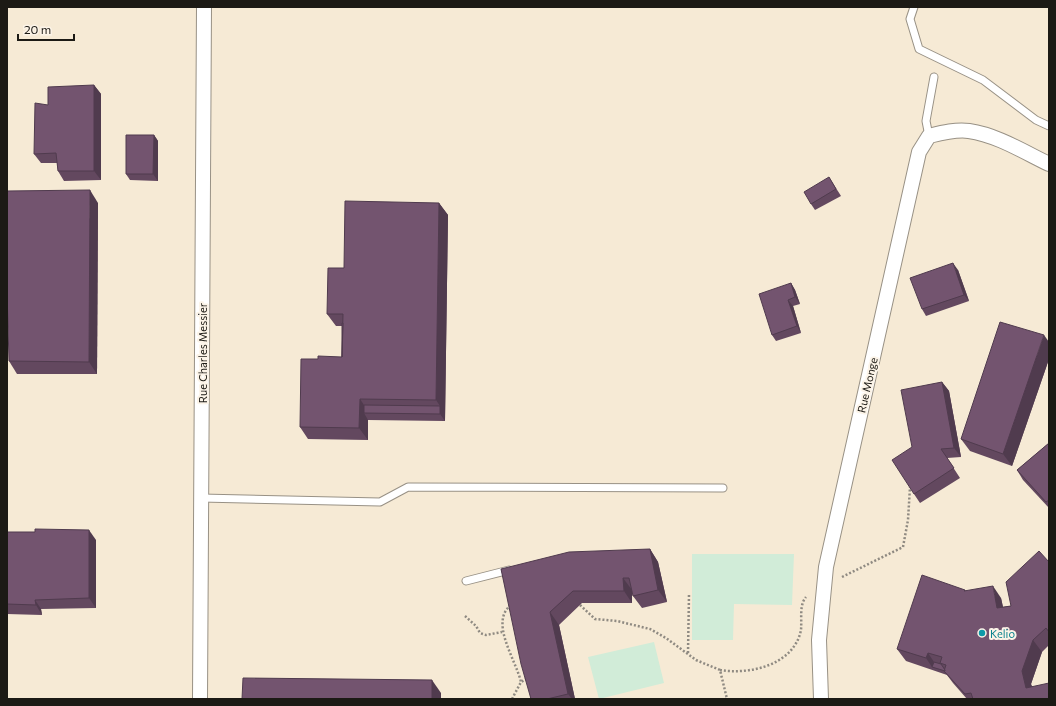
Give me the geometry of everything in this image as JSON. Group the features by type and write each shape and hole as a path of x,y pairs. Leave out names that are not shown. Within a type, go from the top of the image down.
{"street":[{"name":"Rue Charles Messier","path":"200,699 204,7"},
{"path":"929,136 942,132 969,131 999,140 1049,164"},
{"name":"Rue Monge","path":"820,699 819,640 826,568 919,152 929,136"}],"lane":[{"path":"914,7 910,19 919,49 983,80 1036,120 1049,126"},
{"path":"929,136 926,121 934,77"},
{"path":"201,498 380,502 408,487 723,488"},
{"path":"466,581 519,568"}],"path":[{"path":"688,654 689,594"},
{"path":"514,603 507,608 502,632 514,660 521,682"},
{"path":"580,605 594,619 617,621 650,629 708,666 720,670 727,699"},
{"path":"465,616 476,626 480,633 486,635 502,632"},
{"path":"512,699 521,682 530,677"}],"shaded area":[{"path":"7,7 1049,7 1049,699 7,699"}],"green space":[{"path":"692,554 794,554 792,605 734,604 733,640 692,640"},
{"path":"654,642 664,683 599,699 588,657"}],"building":[{"path":"94,85 94,171 58,171 56,153 34,154 35,103 48,105 48,87"},
{"path":"126,135 154,135 153,174 126,174"},
{"path":"829,177 836,189 811,204 804,192"},
{"path":"90,190 89,362 9,361 7,191"},
{"path":"345,201 439,203 436,400 360,399 359,428 300,427 301,359 318,359 318,356 342,357 343,314 327,314 328,268 344,268"},
{"path":"953,263 964,295 922,309 910,278"},
{"path":"791,283 795,297 788,300 797,326 772,335 759,294"},
{"path":"1000,322 1044,335 1003,454 961,439"},
{"path":"342,323 343,323 342,357"},
{"path":"942,382 954,448 941,449 954,468 914,494 892,460 912,447 901,390"},
{"path":"364,405 440,406 440,414 364,413"},
{"path":"1049,443 1049,500 1046,502 1017,470"},
{"path":"35,529 89,530 89,598 35,600 36,605 7,604 7,532 35,532"},
{"path":"650,549 658,590 633,596 629,578 623,578 624,591 573,591 550,612 568,694 547,699 531,699 521,664 501,569 569,552"},
{"name":"Kelio","path":"1039,551 1049,562 1049,632 1046,628 1033,640 1022,671 1026,688 1049,683 1049,699 973,699 971,693 965,694 944,671 946,665 940,663 942,657 928,653 926,658 897,649 922,575 965,590 964,591 993,586 997,608 1011,606 1006,582"},
{"path":"934,662 941,664 945,671 932,667"},
{"path":"243,678 432,680 432,699 242,699"}],"place":[{"name":"Kelio","path":"982,633"}]}
